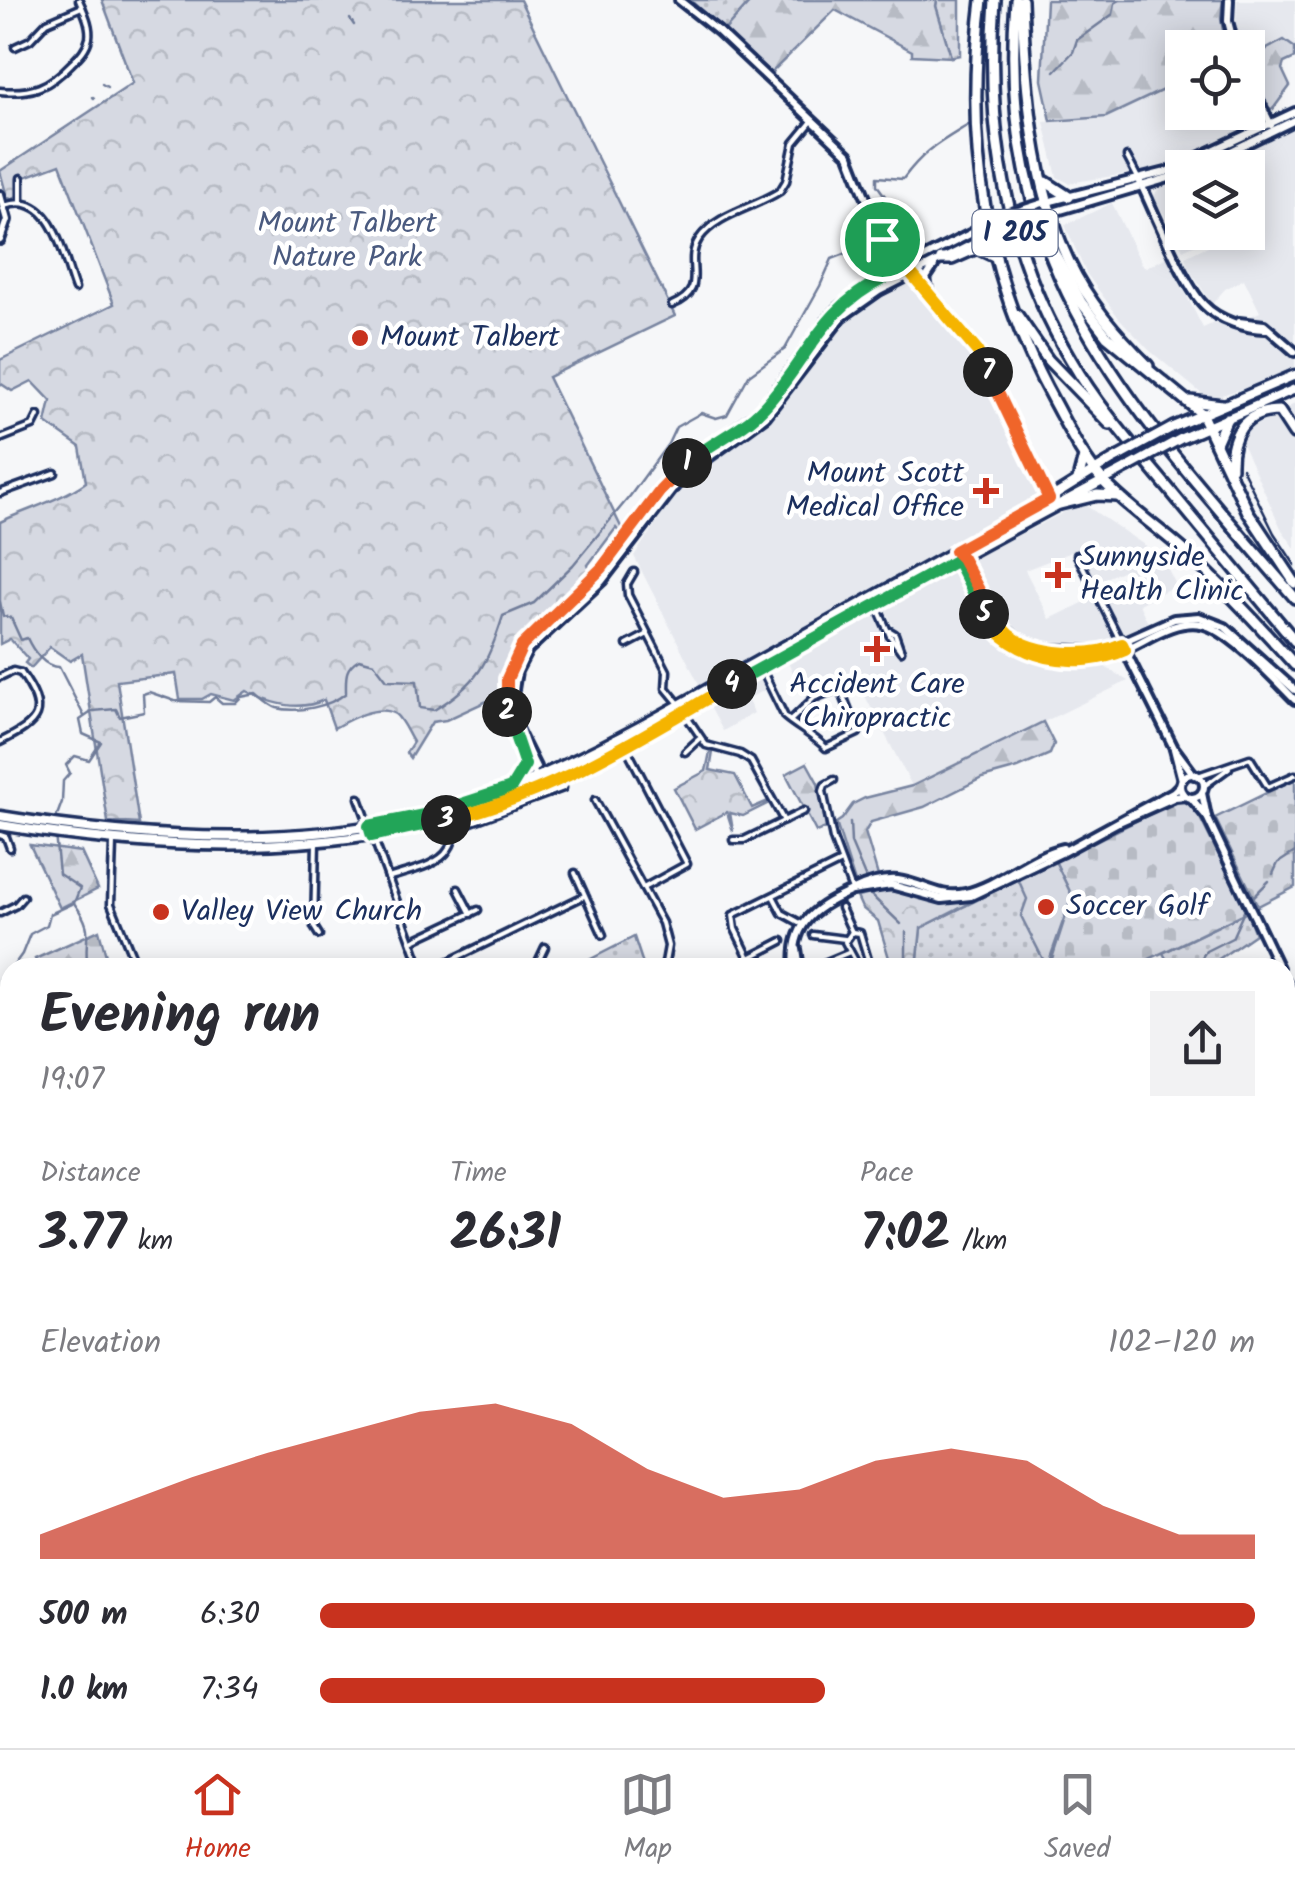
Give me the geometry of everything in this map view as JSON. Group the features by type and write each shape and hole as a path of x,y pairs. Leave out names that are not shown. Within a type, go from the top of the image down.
{"highway":[{"path":"982,0 974,85 978,168 996,257 1036,371 1084,457 1103,481 1211,576 1295,665"},
{"name":"I 205","path":"995,0 993,115 998,158 1015,234 1032,284 1088,388 1295,642"},
{"path":"1019,0 1026,77 1047,208 1070,264 1090,298 1159,379"},
{"name":"I 205","path":"1019,0 1013,52 1016,121 1038,222 1066,296 1109,370 1295,598"},
{"path":"1044,180 1069,196"},
{"path":"1038,222 1094,321 1126,354 1202,414 1260,531 1295,583"},
{"path":"939,260 978,248 996,257"},
{"path":"1012,308 1071,387 1126,438"},
{"path":"1187,400 1222,405"},
{"path":"1231,476 1231,442 1239,428 1250,420 1279,411 1294,434"},
{"path":"1216,443 1227,418"},
{"path":"1078,480 1084,457"},
{"path":"1060,504 1088,496 1119,496"}],"main road":[{"path":"679,0 704,19 853,162 890,263 886,277"},
{"path":"1230,0 1230,30"},
{"path":"1228,150 1295,112"},
{"path":"1265,113 1272,127"},
{"path":"1215,150 1295,120"},
{"path":"991,226 1000,230 1069,196 1140,184 1165,172"},
{"path":"742,431 772,398 840,306 886,277 991,226 1165,178"},
{"path":"1140,184 1198,299 1214,314 1268,329 1295,352"},
{"path":"0,194 6,223 0,240"},
{"path":"539,778 524,758 508,719 506,686 513,662 532,640 613,568 679,480 727,440 766,416 842,317 867,298 939,260 991,226"},
{"path":"882,239 977,351 1049,499"},
{"path":"930,296 926,278 939,260"},
{"path":"788,389 786,384 806,350"},
{"path":"113,836 371,831 539,778 760,668 876,604 1118,457 1202,414 1295,376"},
{"path":"0,816 45,828 113,836 316,842 458,817 544,787 626,747 682,708 820,626 1182,438 1295,389"},
{"path":"958,556 990,625 1011,645 1035,654 1104,657 1174,619 1207,619 1231,632 1295,690"},
{"path":"1123,647 1173,627 1204,625 1224,635 1295,700"},
{"path":"808,641 820,626"},
{"path":"532,640 517,671 512,702 518,729 544,787"},
{"path":"1123,647 1174,748 1196,776 1207,817 1274,958"},
{"path":"760,668 773,652"},
{"path":"626,747 639,728"},
{"path":"1174,748 1181,783 1207,817"},
{"path":"511,788 522,773 524,758"},
{"path":"797,958 796,948 804,925 824,902 879,883 906,882 936,893 959,894 1118,822 1196,776"},
{"path":"1118,822 1202,790"},
{"path":"0,826 45,828"}],"street":[{"path":"0,91 27,92 47,86 80,56 89,32 79,0"},
{"path":"15,47 30,40 47,22 82,7"},
{"path":"672,305 687,297 693,287 693,252 702,235 780,191 794,143 812,120"},
{"path":"1127,157 1140,184"},
{"path":"21,178 21,202"},
{"path":"4,206 21,202 38,206 48,217 75,289"},
{"path":"0,439 33,426 38,416"},
{"path":"0,492 55,473"},
{"path":"1077,555 1123,647"},
{"path":"634,572 626,589 668,674 666,688 699,738 710,747 752,761 784,821"},
{"path":"876,604 890,631"},
{"path":"627,645 648,634"},
{"path":"21,673 28,666"},
{"path":"760,668 790,720 827,748 858,732 840,688 814,698 790,720"},
{"path":"0,677 13,671 21,673"},
{"path":"0,742 35,722 38,708 21,673"},
{"path":"686,752 699,738"},
{"path":"626,747 687,864 644,887"},
{"path":"1196,776 1252,758 1268,787 1295,775"},
{"path":"1202,790 1229,768"},
{"path":"834,780 823,792 852,891"},
{"path":"388,878 443,856 455,831 466,824 564,788"},
{"path":"359,798 418,958"},
{"path":"596,800 667,938 665,958"},
{"path":"733,840 744,840 804,811"},
{"path":"0,834 6,837 10,848"},
{"path":"113,836 111,904 133,958"},
{"path":"316,842 314,927 318,934"},
{"path":"782,941 749,958 732,918 841,862"},
{"path":"575,873 603,935"},
{"path":"458,889 470,914"},
{"path":"456,958 584,896"},
{"path":"773,896 784,915 804,925"},
{"path":"0,914 16,906 22,897"},
{"path":"841,908 852,932"},
{"path":"412,942 478,910"},
{"path":"846,939 852,932"},
{"path":"852,932 860,934 869,958"},
{"path":"813,934 846,939"},
{"path":"846,939 854,958"},
{"path":"540,958 545,948"},
{"path":"841,958 850,952"}],"shaded area":[{"path":"1237,0 1295,0 1295,48 1284,40 1265,50 1265,30 1237,30"},
{"path":"1165,89 1165,130 1239,130 1197,150 1165,150 1165,165 1157,169 1069,183 1057,177 1044,122 1106,117"},
{"path":"1295,125 1295,367 1258,384 1208,399 1149,350 1119,318 1086,273 1065,225 1112,203 1142,265 1147,267 1167,257 1203,328 1214,323 1226,327 1260,312 1244,279 1225,289 1212,304 1185,257 1199,250 1265,250 1265,150 1242,150"},
{"path":"1165,186 1165,216 1154,196"},
{"path":"910,284 972,354 1040,497 700,686 634,556 676,494 702,468 759,430 779,410 843,324 865,306"},
{"path":"1295,403 1295,548 1282,530 1240,439 1249,428"},
{"path":"1082,503 1162,557 1176,585 1139,604 1148,623 1101,646 1039,643 1007,629 972,559","holes":["1079,549 1096,582 1124,570 1126,574 1102,587 1101,594 1050,619 1025,570"]},
{"path":"951,572 958,575 986,627 1003,648 1036,661 1102,665 1128,681 912,786 853,673 805,696 785,657 873,612 896,651 904,646 884,608"},
{"path":"759,674 767,689 747,699 754,713 723,731 708,703"}],"green space":[{"name":"Mount Talbert Nature Park","path":"102,0 520,0 675,316 548,377 622,529 620,533 616,528 588,565 591,573 521,641 502,675 498,696 446,720 432,722 410,758 406,753 413,742 400,719 388,711 363,714 334,728 324,700 285,705 247,691 234,700 211,694 202,699 180,699 176,674 117,681 139,824 108,822 82,654 70,661 50,647 31,668 10,639 0,644 0,522 86,482 80,447 46,423 51,401 32,381 12,391 0,383 0,360 114,304 60,164 17,180 17,196 11,199 0,171 133,83"},
{"path":"690,0 752,0 724,31"},
{"path":"752,0 937,0 951,57 912,55 912,51 835,10 771,73 724,31"},
{"path":"937,0 960,0 960,55 951,57"},
{"path":"1046,0 1223,0 1223,30 1165,30 1165,89 1106,117 1051,121 1042,80"},
{"path":"1284,40 1295,48 1295,58 1284,63 1282,69 1290,86 1273,109 1265,101 1265,50"},
{"path":"1043,722 1054,744 1050,754 982,778 924,807 871,822 865,832 878,876 855,883 836,823 853,804 912,786"},
{"path":"710,752 710,770 735,775 752,808 769,803 743,816 730,813 733,831 727,812 695,829 674,788 706,771"},
{"path":"807,763 818,783 826,828 816,832 786,774"},
{"path":"1295,779 1295,887 1258,906 1215,818"},
{"path":"1177,801 1186,802 1197,812 1247,912 1152,958 1052,958 1072,896 1055,861"},
{"path":"30,845 81,852 98,889 60,908"},
{"path":"1055,861 1050,958 918,958 921,928"},
{"name":"Soccer Golf","path":"1055,861 1072,896 1050,958 1042,958 1021,916 1027,899 1018,879"},
{"path":"884,891 952,903 978,899 921,928 918,958 889,958 878,921 862,908 857,897"},
{"path":"1247,912 1255,934 1220,958 1166,958 1163,953"},
{"path":"99,930 107,958 37,958"},
{"path":"634,937 641,958 593,958"}],"waterway":[{"path":"1055,71 1073,52 1077,40 1113,14 1115,3 1120,0"},
{"path":"350,19 354,25"},
{"path":"102,84 107,87"},
{"path":"879,217 885,196 877,185 877,177 903,179 926,153 973,122"},
{"path":"55,821 62,802 63,781 70,773 66,765 75,756 89,760 101,742 83,734 80,720 93,711 116,709 120,717 144,712 143,694 149,692 175,701 209,702 215,697 222,703 235,703 241,697 257,694 277,708 304,709 331,702 346,693 348,669 359,659 374,663 387,680 417,681 420,708 434,710 449,700 479,671 503,616 534,603 573,565 630,496 676,427 701,413 716,418 727,415 749,375 785,349 832,259 855,250 867,236"},
{"path":"0,602 3,616 11,618 21,640 27,638 44,661 59,667 84,716"},
{"path":"850,822 851,843 867,881"},
{"path":"55,834 59,874 80,888 74,903 87,929 87,958"},
{"path":"1273,874 1278,863 1295,852"},
{"path":"1252,898 1269,881"},
{"path":"869,888 871,895 901,924"},
{"path":"19,958 30,934 47,925 50,914 72,904"},
{"path":"1201,958 1206,951 1232,938 1246,907"},
{"path":"906,932 907,958"}],"tram line":[{"path":"1242,468 1274,533 1295,565"}],"place":[{"name":"Mount Talbert","path":"360,338"},
{"name":"Mount Scott Medical Office","path":"986,491"},
{"name":"Sunnyside Health Clinic","path":"1058,575"},
{"name":"Accident Care Chiropractic","path":"877,649"},
{"name":"Soccer Golf","path":"1046,907"},
{"name":"Valley View Church","path":"161,912"}],"route":[{"path":"882,239 977,351 1049,499 955,551 986,604 1012,637 1038,648 1093,651 1122,644 1125,650 1111,656 1082,658 1035,654 1011,645 990,625 957,560 626,747 562,779 472,813 372,836 369,826 434,813 511,788 525,765 511,730 506,703 509,672 518,652 602,568 678,470 755,416 832,314 861,290 886,277 890,263 882,239"}]}
